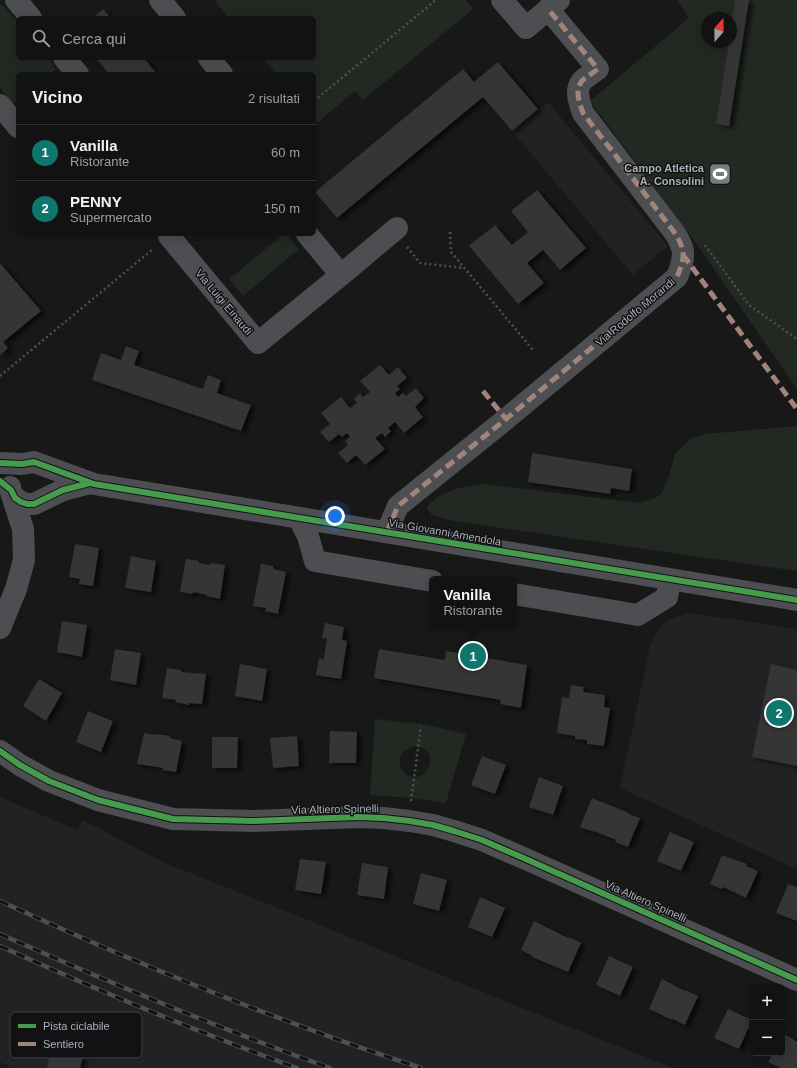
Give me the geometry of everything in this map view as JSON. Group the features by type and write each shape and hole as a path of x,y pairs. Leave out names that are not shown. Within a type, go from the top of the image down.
{"street":[{"path":"16,0 29,16"},
{"path":"160,0 173,16"},
{"name":"Via Rodolfo Morandi","path":"387,532 398,506 506,419 677,277 681,266 683,255 682,246 671,228 583,113 578,101 578,91 581,83 598,68 554,5 526,28 502,0"},
{"path":"66,60 76,72"},
{"path":"211,60 220,72"},
{"path":"0,106 16,125"},
{"name":"Via Luigi Einaudi","path":"169,236 258,343 395,229"},
{"path":"309,236 341,275"},
{"name":"Via Giovanni Amendola","path":"0,463 31,464 90,483 797,600"},
{"path":"1,624 16,589 24,560 23,529 7,488 10,484 10,477 17,467 31,464 45,468 52,479 52,486 46,498"},
{"name":"Via Giovanni Amendola","path":"7,488 15,498 21,502 34,504 41,502 63,490 90,483"},
{"path":"299,518 308,536 315,561 429,580"},
{"path":"517,595 638,615 667,597 670,580"},
{"name":"Via Altiero Spinelli","path":"0,751 20,765 49,781 98,800 173,819 254,821 358,817 383,818 433,825 454,831 482,840 535,863 797,980"}],"path":[{"path":"316,99 436,0"},
{"path":"395,229 420,263 465,268"},
{"path":"450,232 451,252 533,350"},
{"path":"0,376 139,260"},
{"path":"410,821 411,798 421,726"}],"shaded area":[{"path":"214,0 466,0 473,9 363,100 355,91 317,123 316,72 274,72 265,60 316,60 316,16 227,16"},
{"name":"Campo Atletica A. Consolini","path":"677,0 797,0 797,389 698,246 590,101 689,18"},
{"path":"2,4 16,21 16,60 49,60 56,69 52,72 16,72 16,102 13,104 0,88 0,5"},
{"path":"548,102 668,246 633,275 512,131"},
{"path":"282,236 288,236 299,249 243,296 229,279"},
{"path":"797,426 797,571 453,521 432,515 427,507 439,496 458,488 484,484 639,503 653,499 661,494 669,476 675,454 690,439 705,434"},
{"path":"690,613 797,629 797,869 620,788 650,646 661,626 669,620"},
{"path":"375,719 421,724 466,734 446,803 411,798 370,795","holes":["413,746 423,749 429,754 430,761 428,768 424,774 418,777 410,777 401,767 401,756 406,750"]},
{"path":"0,797 77,830 83,820 165,863 673,1068 12,1068 0,1062"}],"building":[{"path":"735,0 749,0 729,126 716,124 728,48 737,48 737,12 733,12"},
{"path":"103,9 109,16 94,16"},
{"path":"98,60 146,60 155,72 107,72"},
{"path":"498,62 538,109 512,131 483,97 337,218 316,193 316,191 463,69 474,82"},
{"path":"537,190 586,248 560,270 543,250 527,263 544,283 518,304 469,246 495,225 512,245 528,232 511,211"},
{"path":"0,263 41,311 3,342 8,348 0,355"},
{"path":"126,346 139,351 134,365 203,389 208,375 221,380 217,393 251,405 241,431 92,380 101,353 121,360"},
{"path":"380,365 389,375 398,367 407,378 397,386 400,389 395,393 398,397 403,393 406,396 416,388 424,398 415,407 423,417 404,433 395,422 388,428 391,431 385,437 382,433 375,438 385,449 365,465 356,455 347,463 338,453 348,445 345,441 350,437 347,433 342,437 339,434 329,442 320,432 330,424 321,413 341,397 350,408 357,403 354,399 360,393 363,397 370,392 360,381"},
{"path":"532,453 632,469 629,491 611,488 610,494 528,482"},
{"path":"75,544 99,548 93,586 79,584 80,579 69,577"},
{"path":"131,556 156,561 151,592 125,588"},
{"path":"186,559 199,561 199,563 210,565 210,563 225,565 220,599 193,592 193,594 180,592"},
{"path":"261,564 274,566 273,569 286,572 278,614 265,611 266,608 253,606"},
{"path":"62,621 87,625 82,657 57,652"},
{"path":"325,623 344,627 342,640 347,641 341,679 316,675 319,658 324,659 327,638 322,638"},
{"path":"115,649 141,653 136,685 110,680"},
{"path":"379,649 445,660 446,651 527,665 521,708 500,704 501,700 374,678"},
{"path":"240,664 267,669 262,701 235,696"},
{"path":"771,664 797,670 797,766 752,757"},
{"path":"167,668 181,670 181,672 206,674 202,704 189,703 189,705 175,702 176,700 162,698"},
{"path":"39,679 62,693 46,721 23,706"},
{"path":"571,685 584,687 583,692 605,695 604,707 610,708 604,746 587,744 587,740 575,739 575,736 557,733 562,697 569,698"},
{"path":"88,711 113,721 101,752 76,742"},
{"path":"330,731 357,732 356,763 329,763"},
{"path":"144,733 170,736 170,738 182,741 176,772 162,770 163,768 137,764"},
{"path":"297,736 299,766 273,768 270,738"},
{"path":"212,737 238,737 237,768 212,768"},
{"path":"482,756 506,765 495,794 471,785"},
{"path":"539,777 563,786 553,815 529,807"},
{"path":"592,798 640,818 628,847 615,842 616,840 580,827"},
{"path":"670,832 694,842 681,871 657,861"},
{"path":"722,855 747,864 746,866 758,871 746,898 723,887 722,889 710,884"},
{"path":"300,859 326,862 321,894 295,890"},
{"path":"362,863 388,867 384,899 357,895"},
{"path":"421,873 447,880 439,911 413,904"},
{"path":"788,884 797,887 797,921 776,913"},
{"path":"480,897 505,908 492,937 468,927"},
{"path":"534,921 581,943 568,972 532,957 533,956 521,950"},
{"path":"609,956 633,967 620,996 596,985"},
{"path":"662,979 698,996 685,1025 649,1009"},
{"path":"728,1009 749,1019 749,1027 739,1049 714,1038"},
{"path":"785,1035 797,1042 797,1068 781,1068 768,1062 771,1056 785,1056"},
{"path":"49,1058 83,1058 80,1068 47,1068"}],"railway":[{"path":"0,901 155,969 314,1031 421,1068"},
{"path":"0,934 81,970 164,1004 246,1037 330,1068"},
{"path":"0,946 147,1010 297,1068"}],"marked path":[{"path":"387,532 398,506 506,419 677,277 681,265 683,253 675,234 583,113 578,97 578,89 582,81 598,69 548,9"},
{"path":"683,255 797,409"},
{"path":"483,391 506,419"}],"cycle path":[{"path":"0,463 22,464 34,462 94,484 797,600"},
{"path":"0,481 11,490 15,498 27,504 34,504 63,490 90,483"},
{"path":"0,751 20,765 49,781 98,800 173,819 254,821 358,817 383,818 433,825 454,831 482,840 797,980"}],"place":[{"name":"Campo Atletica A. Consolini","path":"720,174"},
{"name":"Vanilla","path":"473,656"},
{"name":"PENNY","path":"779,713"}]}
